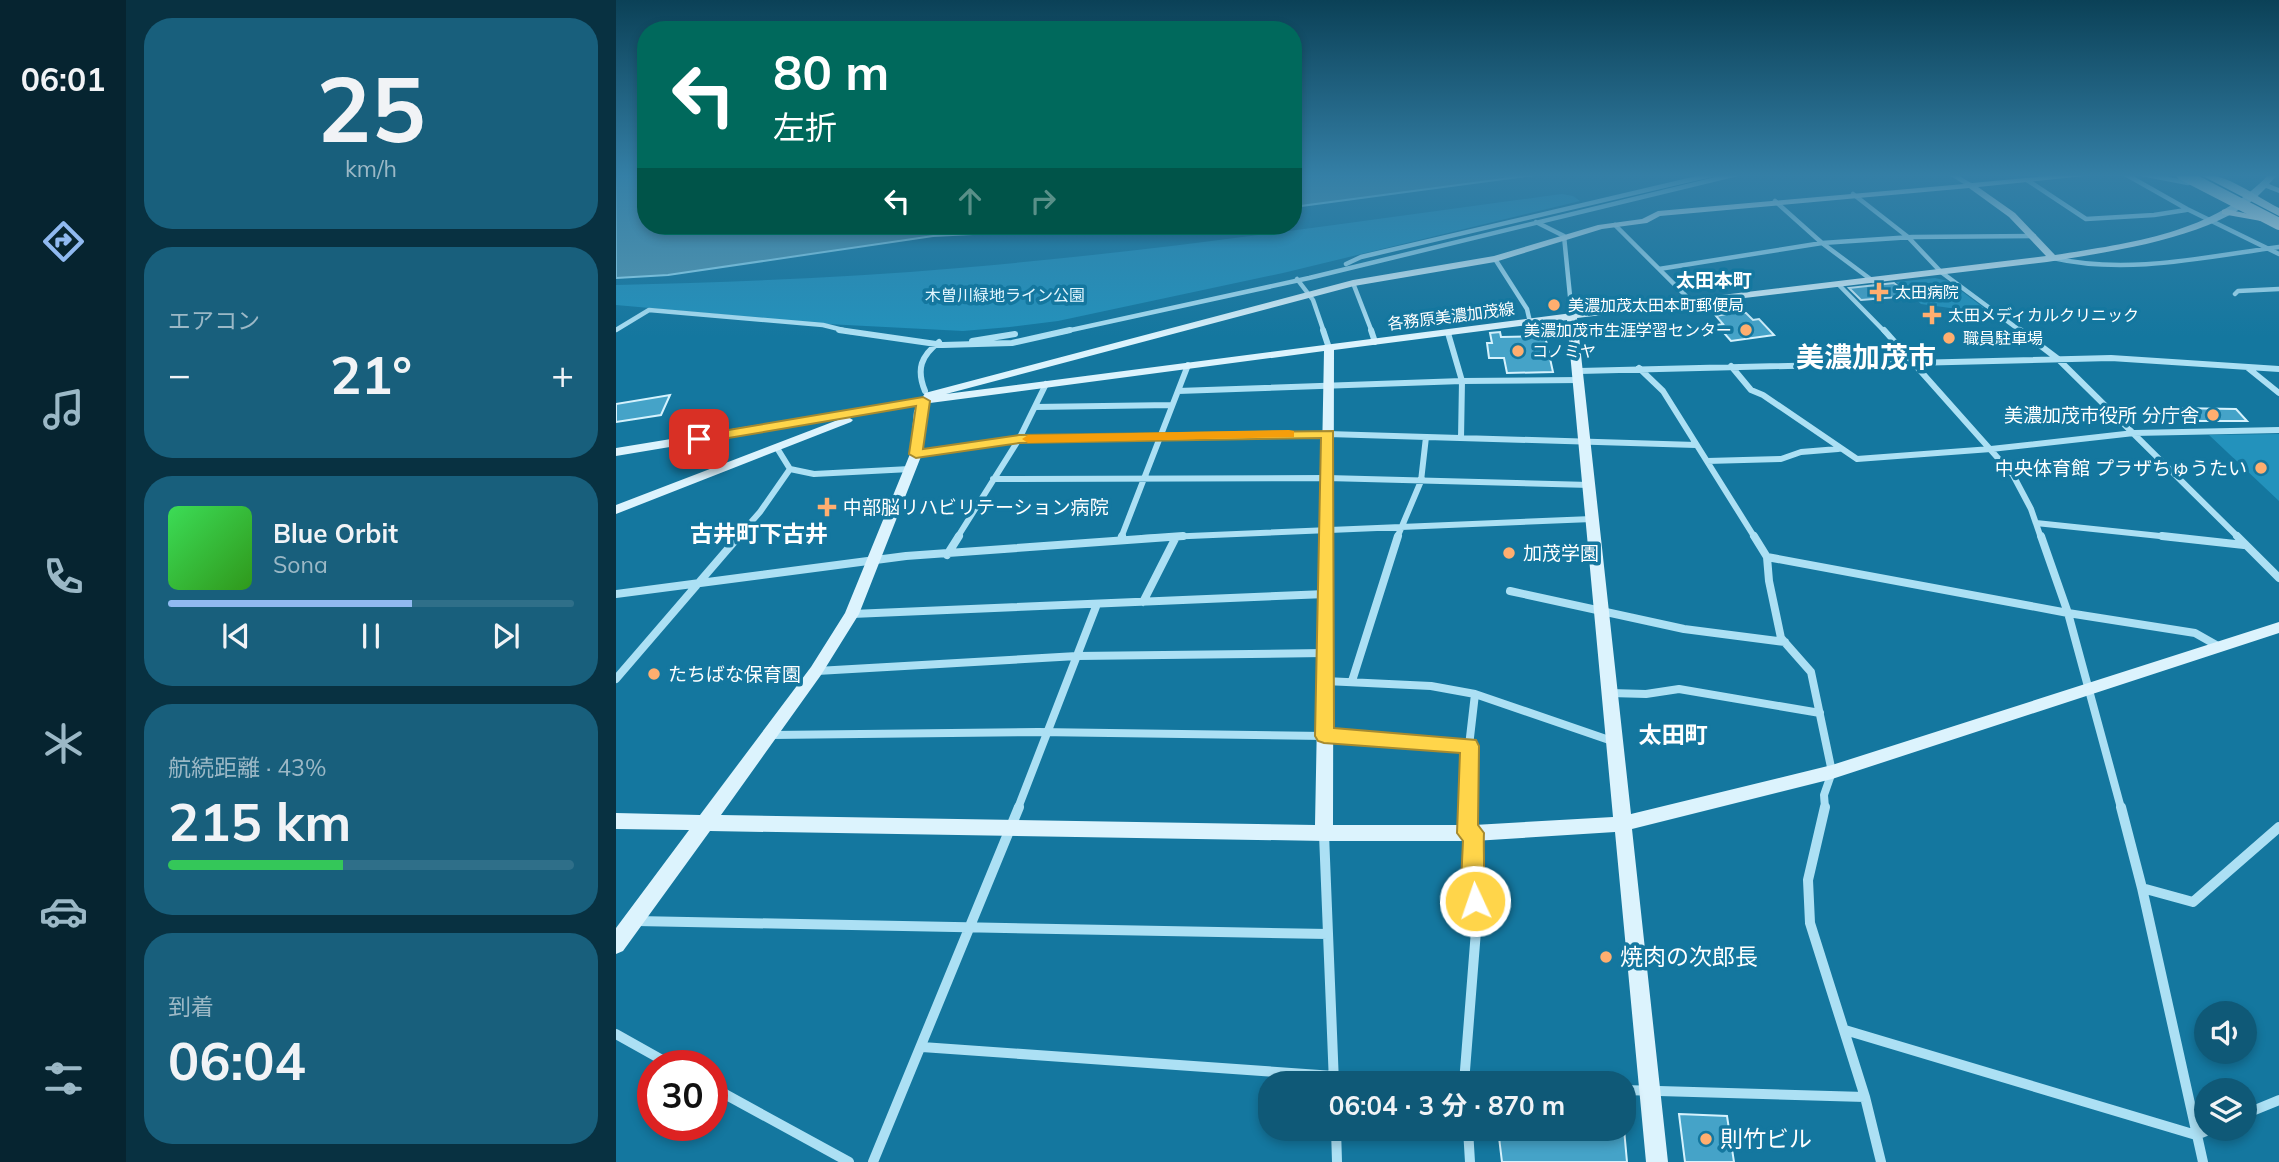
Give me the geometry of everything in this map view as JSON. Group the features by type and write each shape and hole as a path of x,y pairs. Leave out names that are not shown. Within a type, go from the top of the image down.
{"street":[{"path":"1295,279 1354,262 1361,257 1486,228"},
{"path":"616,330 649,310 823,326 873,336 937,343 1012,343 1075,331 1512,228"},
{"path":"1549,228 1564,238"},
{"path":"924,396 942,389 1353,283 1495,258 1602,228"},
{"path":"1618,228 1693,303"},
{"path":"1805,228 1873,281"},
{"path":"1897,228 1941,272 2058,359 2279,578"},
{"path":"2025,228 2053,258 2084,265 2148,264 2279,247"},
{"name":"各務原美濃加茂線","path":"616,452 864,411 924,396 1046,384 1572,316 2053,258 2148,241 2184,228"},
{"path":"2229,228 2279,254"},
{"path":"1659,269 1822,243 1908,237 2034,236"},
{"path":"1564,238 1580,375 1621,824 1657,1162"},
{"path":"1495,258 1527,309 1530,322"},
{"path":"1295,279 1313,300 1329,348 1324,833 1334,1071"},
{"path":"1353,283 1375,342"},
{"path":"1839,285 1992,449 2013,475 2036,523 2068,613 2142,888 2194,1126"},
{"path":"2235,295 2238,291 2279,289"},
{"path":"1448,333 1462,381 1461,438"},
{"path":"616,944 816,671 852,614 916,454 924,396 918,374 920,363 937,343 1015,334 988,335"},
{"path":"1178,391 1462,381 1580,375 1639,368 2058,359 2111,358 2279,369"},
{"path":"1121,539 1188,365"},
{"path":"1731,366 1751,390 1763,395 1839,449 1857,458 1992,449 2134,433 2279,430"},
{"path":"1639,368 1663,391 1767,557 1769,581 1781,638 1811,672 1832,772 1824,795 1825,810 1808,880 1810,923 1865,1097 1881,1162"},
{"path":"2248,368 2279,393"},
{"path":"947,555 1019,439 1046,384"},
{"path":"1035,407 1172,405"},
{"path":"616,513 864,411"},
{"path":"916,454 1019,439 1328,433 1696,445"},
{"path":"1352,681 1401,527 1421,481 1426,437"},
{"path":"777,448 790,469 814,474 910,470"},
{"path":"1706,461 1781,459 1801,452 1839,449"},
{"path":"616,679 760,512 790,469"},
{"path":"993,479 1327,478 1590,485"},
{"path":"616,594 875,560 1121,539 1593,519"},
{"path":"2036,523 2246,545"},
{"path":"1143,602 1176,537"},
{"path":"1767,557 2068,613 2195,633 2218,646"},
{"path":"1510,591 1684,629 1785,642"},
{"path":"852,614 1326,594"},
{"path":"873,1162 1010,829 1097,604"},
{"path":"616,821 1324,833 1471,833 1621,824 1832,772 2279,627"},
{"path":"816,671 1077,656 1325,653"},
{"path":"1324,681 1431,686 1475,694 1615,743"},
{"path":"1611,693 1646,694 1679,689 1820,713"},
{"path":"1465,1071 1477,918 1472,883 1469,746 1475,694"},
{"path":"770,735 1047,732 1324,736 1469,746"},
{"path":"2142,888 2193,902 2279,827"},
{"path":"634,921 1328,934"},
{"path":"1845,1030 2194,1134"},
{"path":"616,1034 644,1050"},
{"path":"922,1047 1258,1074"},
{"path":"1636,1090 1865,1097"},
{"path":"728,1096 849,1162"},
{"path":"2257,1109 2279,1100"},
{"path":"1336,1141 1337,1162"},
{"path":"1469,1141 1470,1162"},
{"path":"2198,1141 2203,1162"}],"green space":[{"name":"木曽川緑地ライン公園","path":"1468,228 1283,273 1058,321 1010,327 963,331 827,324 616,305 616,285 916,271 1035,261 1261,235 1302,235 1302,229"},
{"path":"1935,278 1948,281 1984,308 1965,310 1921,304 1896,282"},
{"name":"中央体育館 プラザちゅうたい","path":"2279,434 2279,501 2209,435"}],"shaded area":[{"path":"616,228 637,228 637,235 953,235 668,275 616,278"}],"building":[{"name":"太田病院","path":"1894,283 1910,296 1861,300 1849,288"},
{"name":"美濃加茂市生涯学習センター","path":"1746,313 1753,320 1759,319 1774,335 1731,341 1717,325 1723,324 1716,316"},
{"name":"コノミヤ","path":"1500,332 1501,337 1545,336 1553,372 1507,373 1504,358 1489,358 1487,343 1492,343 1490,333"},
{"path":"670,395 661,415 616,422 616,404"},
{"name":"美濃加茂市役所 分庁舎","path":"2174,408 2236,409 2247,421 2186,421"},
{"name":"則竹ビル","path":"1679,1114 1727,1116 1734,1162 1685,1162"},
{"path":"1499,1141 1625,1141 1627,1162 1502,1162"}],"slow traffic":[{"path":"1028,439 1289,434"}],"place":[{"name":"太田病院","path":"1879,292"},
{"name":"美濃加茂太田本町郵便局","path":"1554,305"},
{"name":"太田メディカルクリニック","path":"1932,315"},
{"name":"美濃加茂市生涯学習センター","path":"1746,330"},
{"name":"職員駐車場","path":"1949,338"},
{"name":"コノミヤ","path":"1518,351"},
{"name":"美濃加茂市役所 分庁舎","path":"2213,415"},
{"name":"中央体育館 プラザちゅうたい","path":"2261,468"},
{"name":"中部脳リハビリテーション病院","path":"827,507"},
{"name":"加茂学園","path":"1509,553"},
{"name":"たちばな保育園","path":"654,674"},
{"name":"焼肉の次郎長","path":"1606,957"},
{"name":"則竹ビル","path":"1706,1139"}],"district":[{"name":"太田本町","path":"1714,280"},
{"name":"美濃加茂市","path":"1866,357"},
{"name":"古井町下古井","path":"759,534"},
{"name":"太田町","path":"1673,735"}],"route":[{"path":"699,439 923,401 916,454 1019,439 1328,433 1324,736 1469,746 1467,833 1474,833 1472,883 1475,901"}]}
